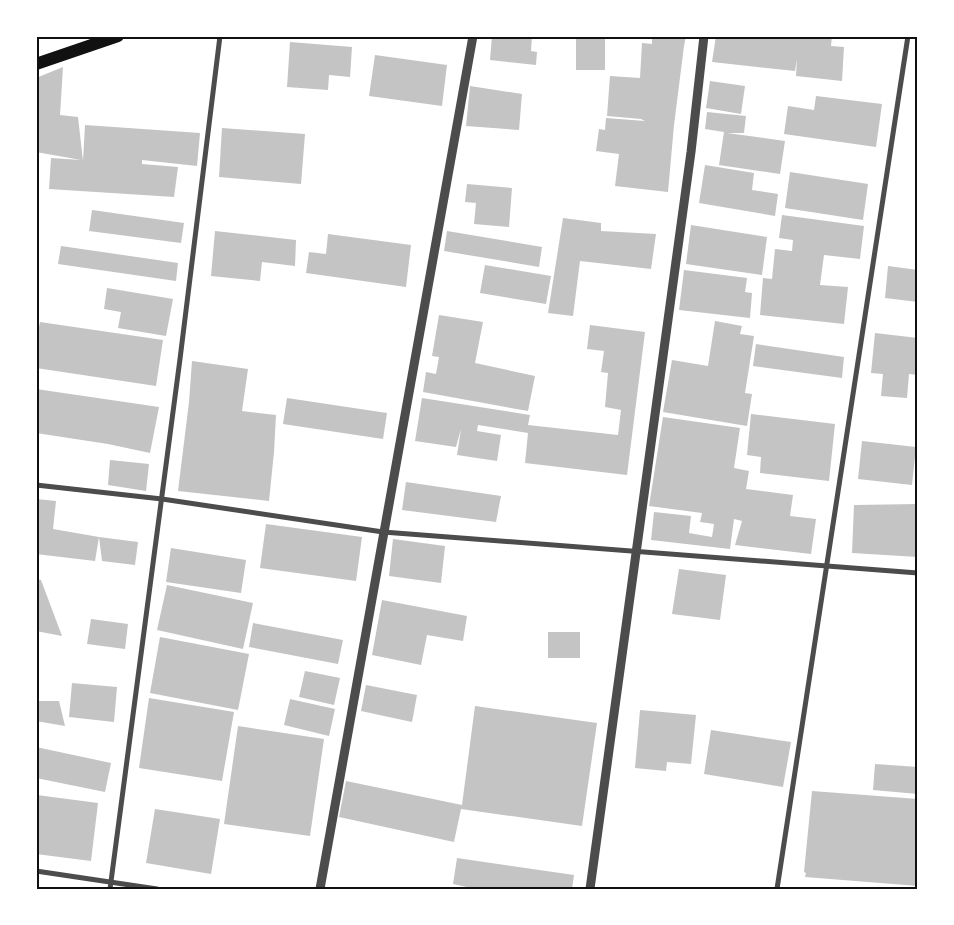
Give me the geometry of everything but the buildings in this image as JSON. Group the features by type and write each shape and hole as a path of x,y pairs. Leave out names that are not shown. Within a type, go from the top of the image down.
{"main road":[{"path":"36,64 118,36"}],"street":[{"path":"110,889 162,499 220,36"},
{"path":"320,889 473,36"},
{"path":"590,889 689,162 704,36"},
{"path":"777,889 908,36"},
{"path":"36,485 162,499 383,532 918,573"},
{"path":"36,871 157,889"}]}
